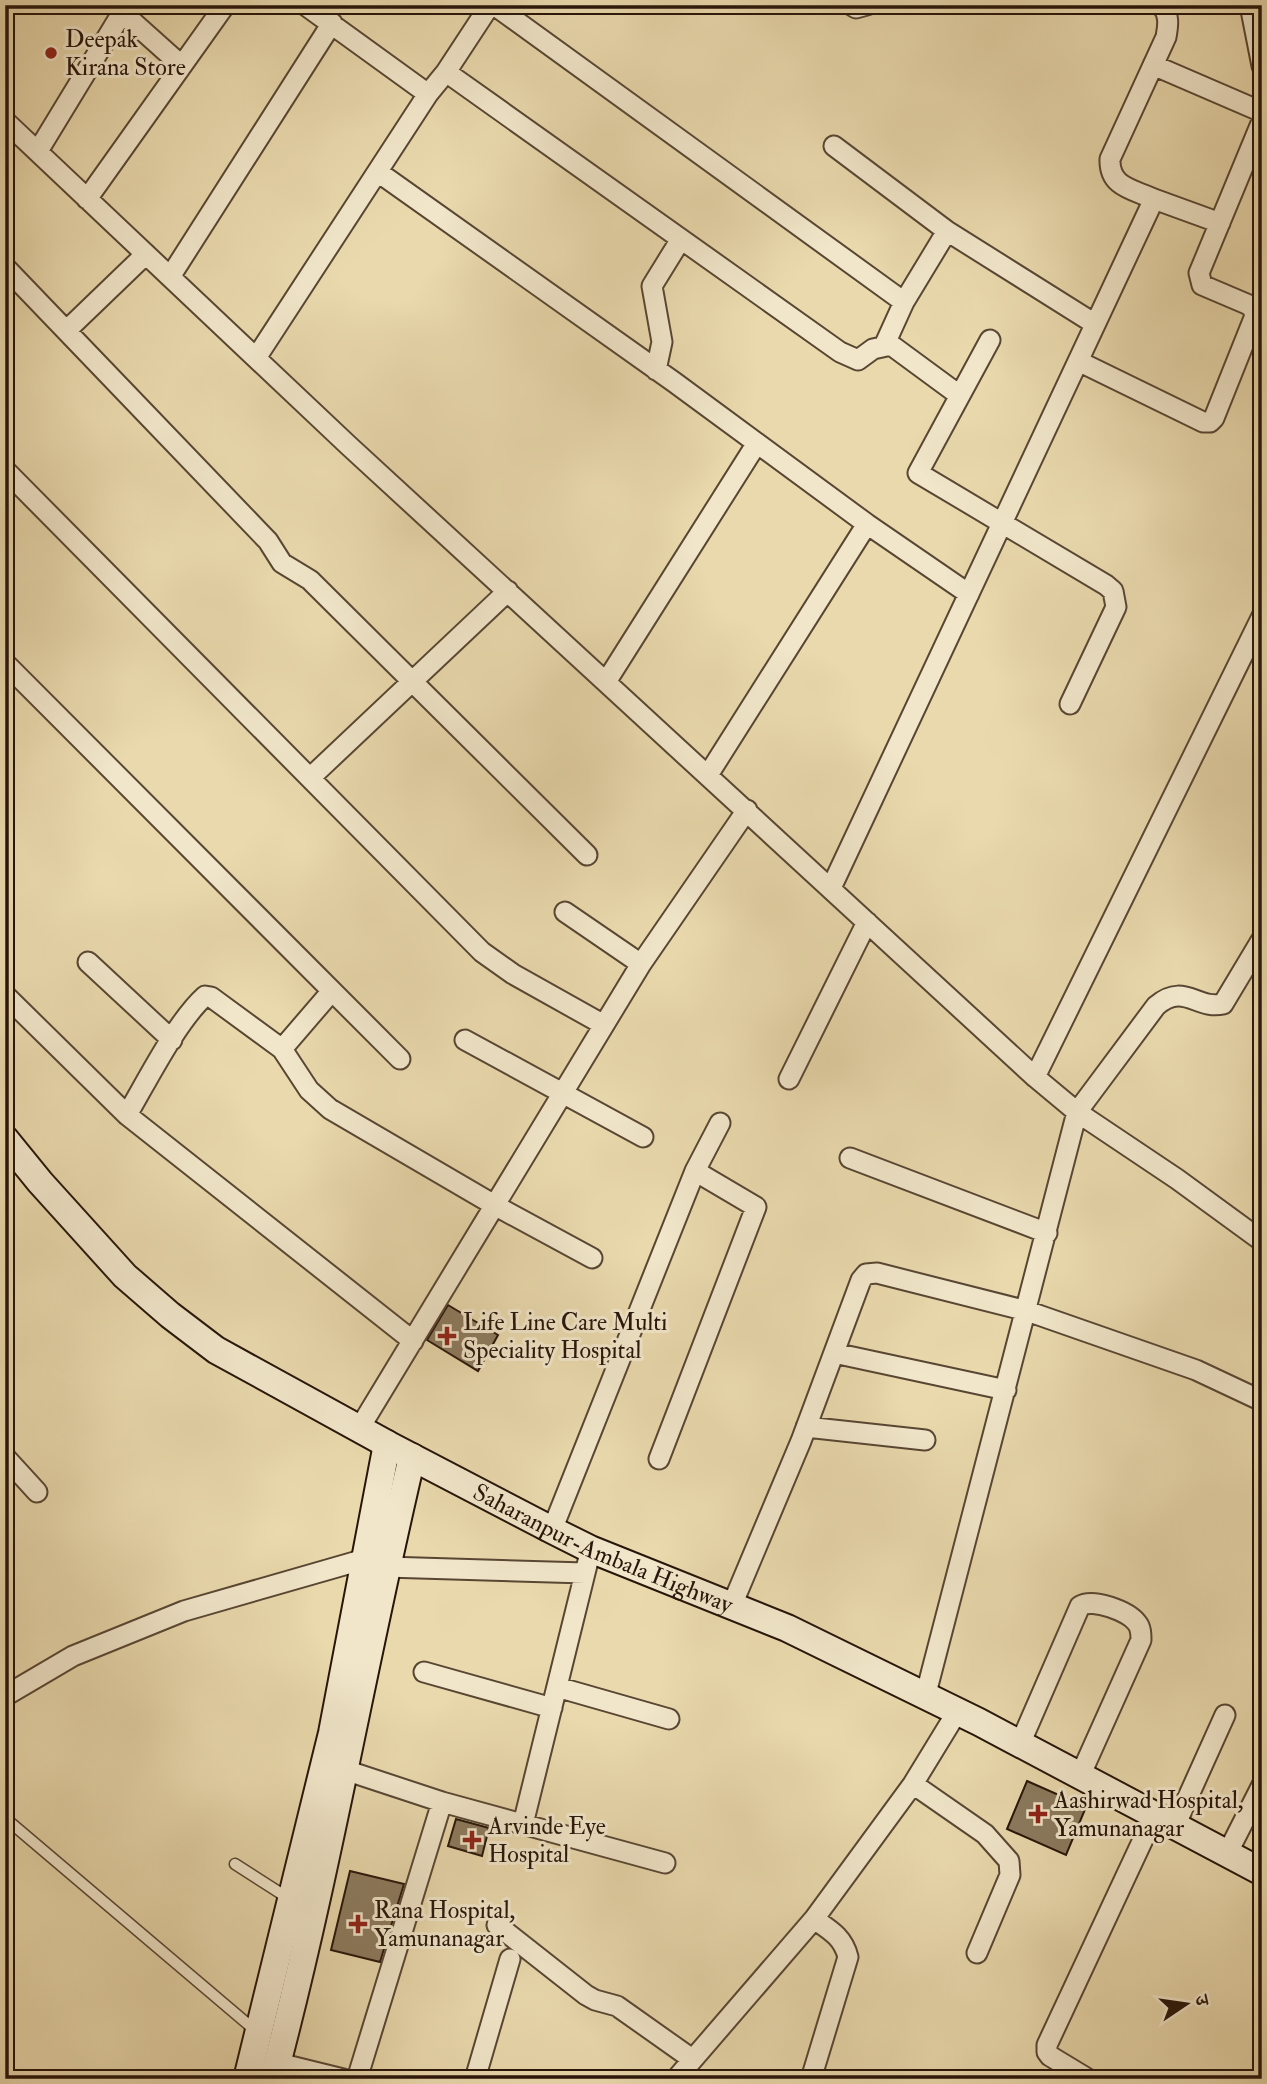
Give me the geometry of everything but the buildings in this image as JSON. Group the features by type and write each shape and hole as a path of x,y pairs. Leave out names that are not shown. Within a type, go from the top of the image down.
{"main road":[{"name":"Saharanpur-Ambala Highway","path":"5,1139 125,1276 216,1350 359,1429 552,1530 588,1561 732,1605 787,1628 1020,1744 1262,1872"},
{"path":"276,2071 345,1769 375,1563 387,1444"},
{"path":"247,2079 375,1563 412,1457"}],"street":[{"path":"87,199 225,5"},
{"path":"305,5 428,94"},
{"path":"256,358 428,94 492,5 904,302"},
{"path":"851,5 856,8 867,5"},
{"path":"1161,5 1166,10 1168,22 1166,37 1110,159 1110,170 1115,181 1154,199 1220,223"},
{"path":"1250,5 1262,66"},
{"path":"38,151 118,9 181,65"},
{"path":"170,277 332,23"},
{"path":"1153,65 1262,112"},
{"path":"446,72 851,358 858,360 873,349 891,345 959,395"},
{"path":"5,121 256,358 1035,1077 1077,1112 1177,1178 1262,1241"},
{"path":"1078,361 1203,422 1210,422 1217,412 1256,313 1249,305 1209,290 1199,281 1199,274 1262,121"},
{"path":"834,146 947,231 1095,324"},
{"path":"378,172 867,524 969,594"},
{"path":"831,888 1154,199"},
{"path":"884,346 904,302 947,231"},
{"path":"656,370 662,342 652,286 681,239"},
{"path":"67,330 146,254"},
{"path":"5,267 268,541 282,563 304,575 587,855"},
{"path":"990,340 918,473 1106,584 1113,591 1116,607 1070,704"},
{"path":"606,682 757,443"},
{"path":"5,470 482,952 513,974 604,1026"},
{"path":"708,775 867,524"},
{"path":"311,777 508,591"},
{"path":"1035,1077 1262,616"},
{"path":"5,663 400,1059"},
{"path":"359,1429 641,964 747,810"},
{"path":"565,912 641,964"},
{"path":"789,1079 867,922"},
{"path":"925,1696 1077,1112 1163,999 1185,995 1215,1006 1223,1004 1262,939"},
{"path":"88,962 172,1040"},
{"path":"282,1049 331,992"},
{"path":"5,995 127,1115 413,1341"},
{"path":"127,1115 197,1003 205,996 211,997 282,1049 309,1090 330,1109 496,1206 592,1258"},
{"path":"465,1040 643,1137"},
{"path":"552,1530 695,1171 720,1123"},
{"path":"850,1158 1047,1233"},
{"path":"659,1460 756,1207 695,1171"},
{"path":"732,1605 806,1427 861,1280 866,1274 872,1272 1027,1311 1196,1370 1262,1401"},
{"path":"834,1353 1006,1390"},
{"path":"806,1427 925,1440"},
{"path":"5,1457 37,1492"},
{"path":"5,1696 74,1656 184,1611 375,1563 588,1561 523,1824"},
{"path":"1020,1744 1080,1606 1095,1601 1129,1616 1137,1622 1141,1630 1141,1640 1080,1776"},
{"path":"424,1672 552,1709"},
{"path":"557,1688 669,1719"},
{"path":"676,2079 814,1920 913,1784 957,1712"},
{"path":"1088,2079 1050,2056 1047,2045 1224,1715"},
{"path":"345,1769 442,1802 665,1863"},
{"path":"913,1784 985,1834 1009,1861 1010,1875 977,1953"},
{"path":"1227,1854 1262,1785"},
{"path":"357,2079 442,1802"},
{"path":"811,2079 848,1957 845,1944 837,1935 814,1920"},
{"path":"497,1925 586,1995 617,2006 692,2059"},
{"path":"475,2079 510,1959"},
{"path":"276,2071 343,2079"}],"lane":[{"path":"5,1818 258,2033"},
{"path":"235,1864 291,1900"}],"place":[{"name":"Deepak Kirana Store","path":"51,53"},
{"name":"Life Line Care Multi Speciality Hospital","path":"447,1336"},
{"name":"Aashirwad Hospital, Yamunanagar","path":"1038,1814"},
{"name":"Arvinde Eye Hospital","path":"472,1840"},
{"name":"Rana Hospital, Yamunanagar","path":"358,1924"}]}
